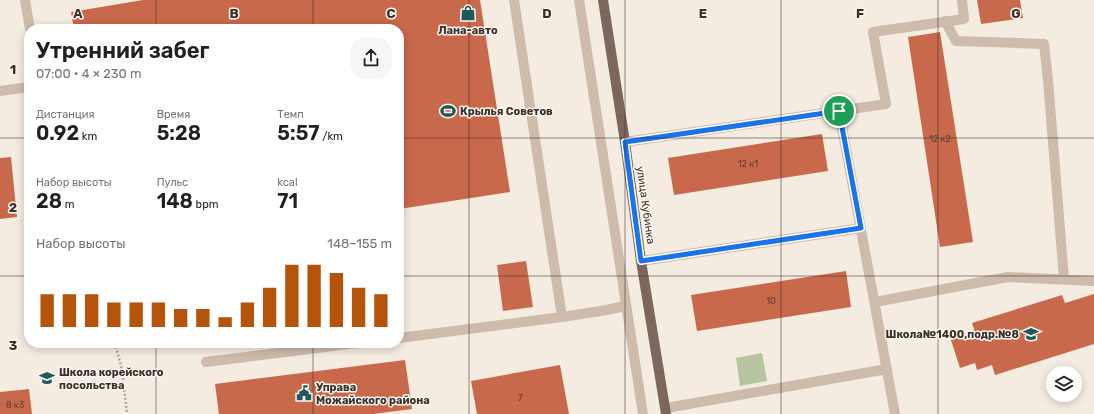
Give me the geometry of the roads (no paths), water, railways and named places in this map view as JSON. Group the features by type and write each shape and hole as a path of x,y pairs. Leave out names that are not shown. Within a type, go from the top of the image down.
{"main road":[{"name":"улица Кубинка","path":"603,0 625,142 641,261 666,411"}],"street":[{"path":"25,0 29,24"},
{"path":"514,0 562,317"},
{"path":"579,0 625,306 643,414"},
{"path":"625,142 886,104 873,32 964,19 962,0"},
{"path":"945,21 956,41 1044,44 1064,280"},
{"path":"0,91 24,88"},
{"path":"839,111 895,414"},
{"path":"641,261 861,228"},
{"path":"875,302 1008,277 1094,281"},
{"path":"404,337 562,317 625,306"},
{"path":"206,362 317,348"},
{"path":"666,411 887,369"}],"place":[{"name":"Лана-авто","path":"468,13"},
{"name":"Крылья Советов","path":"448,111"},
{"name":"Школа№1400,подр.№8","path":"1031,334"},
{"name":"Школа корейского посольства","path":"47,378"},
{"name":"Управа Можайского района","path":"304,393"}]}
